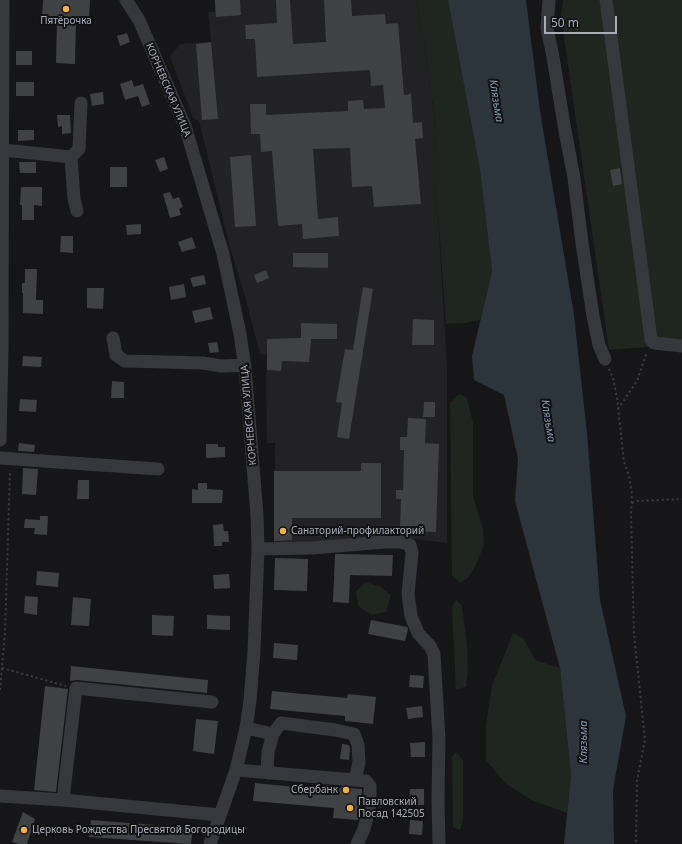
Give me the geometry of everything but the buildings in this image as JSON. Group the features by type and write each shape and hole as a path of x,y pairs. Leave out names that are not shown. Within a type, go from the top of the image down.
{"street":[{"path":"0,440 4,0"},
{"name":"КОРНЕВСКАЯ УЛИЦА","path":"126,0 139,20 185,126 223,254 245,365 257,515 258,549 254,651 246,728 236,770 210,844"},
{"path":"549,0 547,28 574,178 593,316 599,345 604,359"},
{"path":"606,0 651,339 654,343 682,346"},
{"path":"77,211 74,199 71,157 78,149 81,103"},
{"path":"3,150 71,157"},
{"path":"113,338 116,354 125,361 204,363 221,366 245,365"},
{"path":"5,459 158,469"},
{"path":"258,549 312,548 385,542 401,542 410,545 412,553 408,594 411,616 418,633 430,646 434,654 435,694 439,739 439,844"},
{"path":"63,800 76,688 212,702"},
{"path":"267,773 268,752 273,734 281,723 354,734 358,745 359,762 355,780"},
{"path":"246,728 273,734"},
{"path":"236,770 366,781 370,786 370,804 364,829 357,844"},
{"path":"0,796 63,800 220,815"}],"path":[{"path":"618,409 637,381 648,348"},
{"path":"604,359 613,378 624,462 629,476 632,494 634,634 645,740 637,780 636,844"},
{"path":"0,690 5,633 5,459"},
{"path":"632,503 638,501 682,499"},
{"path":"2,668 76,688"}],"shaded area":[{"path":"215,0 417,0 436,129 437,199 447,364 447,543 413,539 364,538 274,544 275,443 267,443 267,355 260,354 245,296 231,251 199,121 193,118 170,56 181,44 211,42 208,12 215,12"},
{"path":"417,0 448,0 480,170 492,271 480,320 465,323 446,324 437,199 436,129"},
{"path":"563,0 682,0 682,344 609,350 561,16"},
{"path":"459,394 467,398 473,423 473,496 483,529 484,545 468,578 460,583 452,575 450,402"},
{"path":"366,582 381,587 391,595 386,612 371,615 358,606 356,591"},
{"path":"456,600 462,606 467,644 468,670 466,687 456,689 452,607"},
{"path":"513,633 524,639 535,660 560,668 571,775 567,813 531,800 505,783 486,760 486,725 492,686"},
{"path":"456,752 463,760 463,820 460,830 453,827 452,757"}],"water":[{"name":"Клязьма","path":"448,0 526,0 540,111 574,315 587,433 600,600 626,716 613,790 614,844 564,844 571,775 560,668 515,501 518,459 504,395 474,380 472,356 492,271 480,170"}],"place":[{"name":"Пятёрочка","path":"66,9"},
{"name":"Санаторий-профилакторий","path":"283,531"},
{"name":"Сбербанк","path":"346,790"},
{"name":"Павловский Посад 142505","path":"350,808"},
{"name":"Церковь Рождества Пресвятой Богородицы","path":"24,830"}]}
